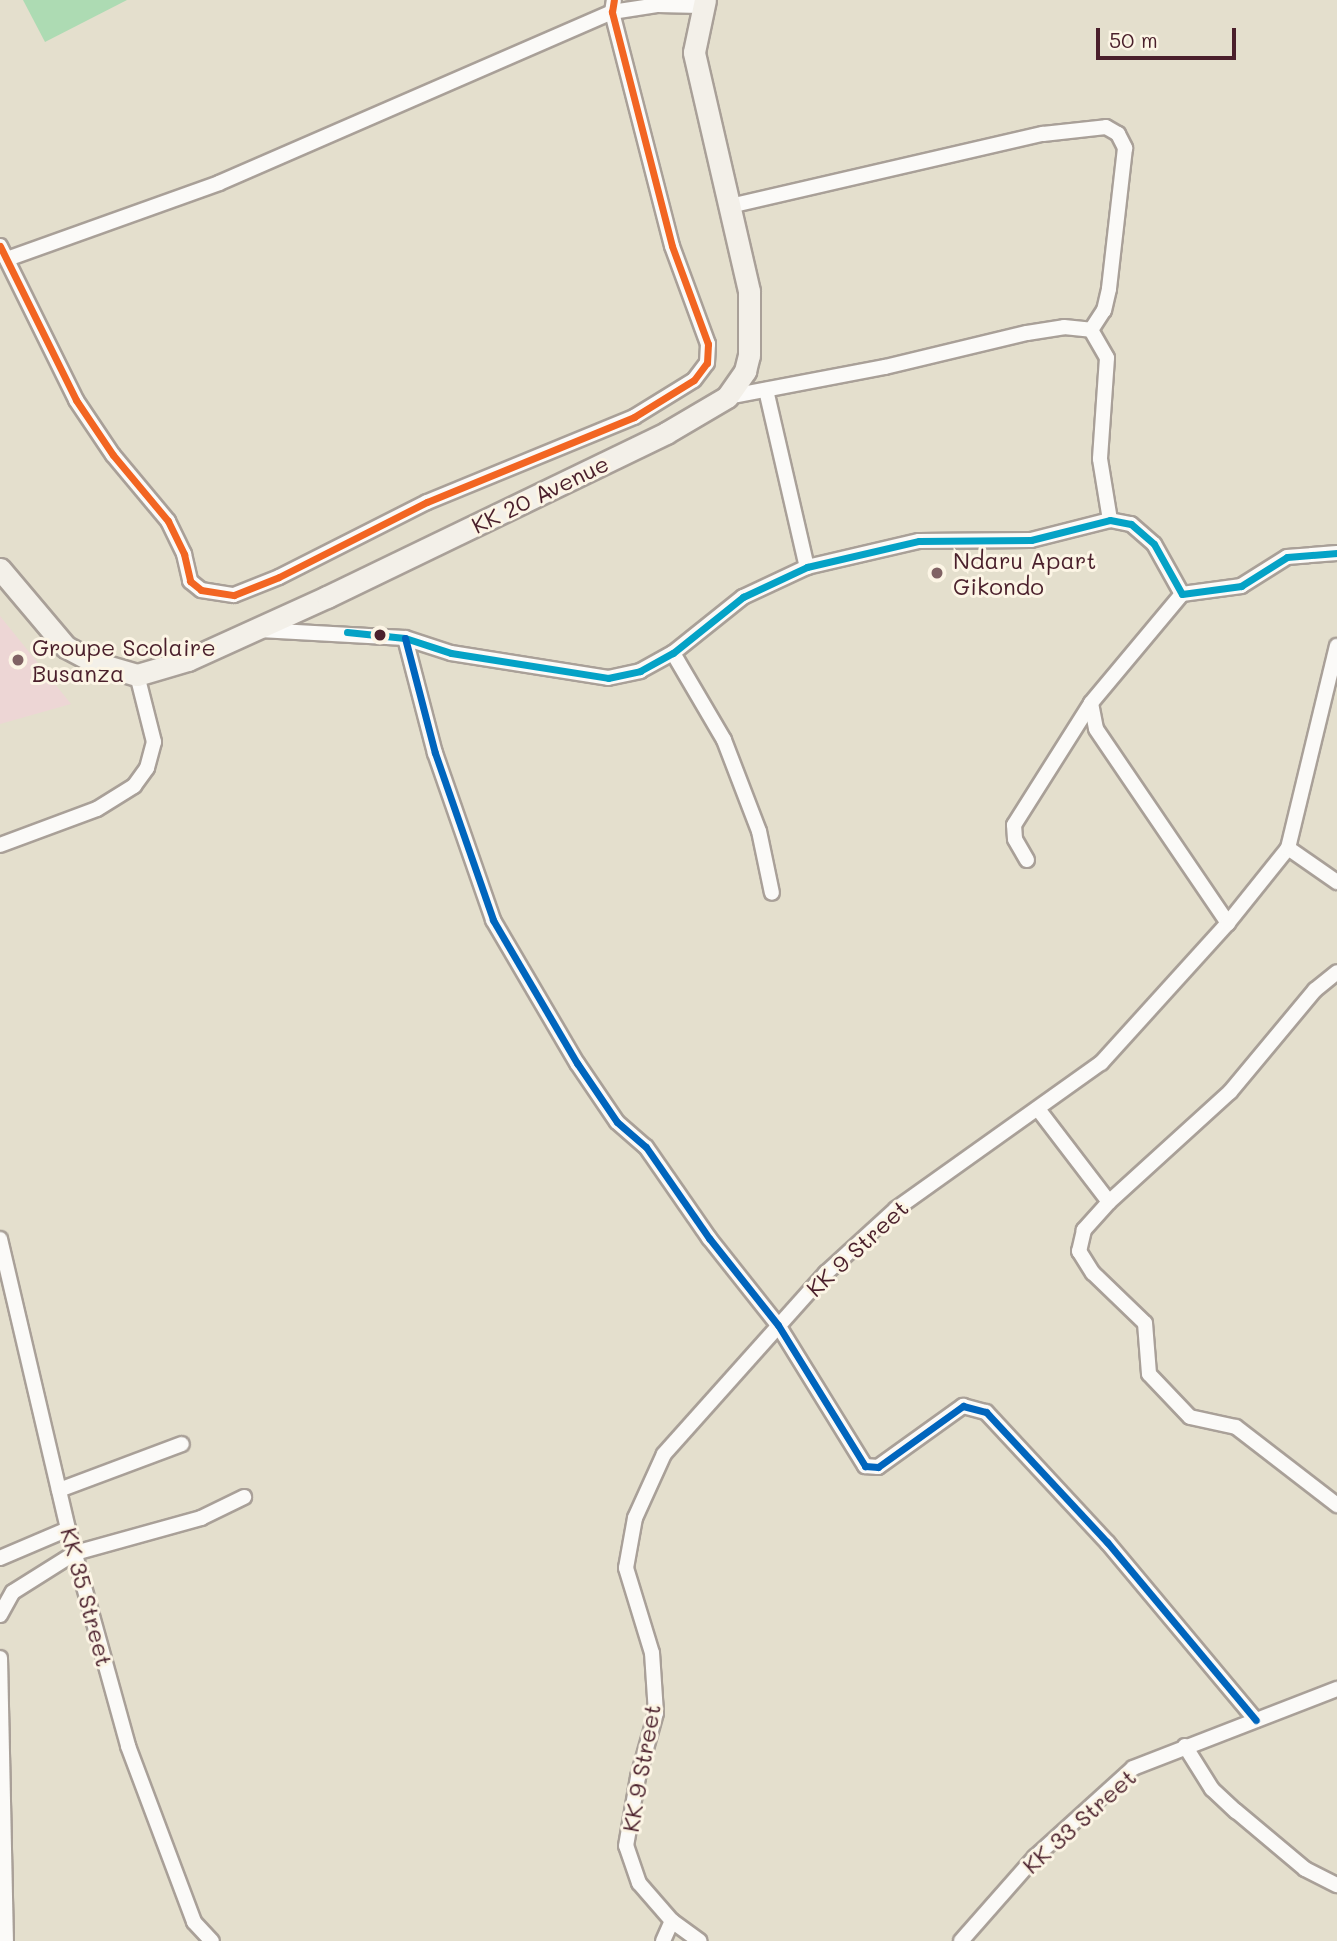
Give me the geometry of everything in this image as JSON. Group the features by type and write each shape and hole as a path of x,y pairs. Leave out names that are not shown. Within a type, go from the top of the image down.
{"main road":[{"name":"KK 20 Avenue","path":"137,675 188,660 252,630 666,433 727,397 745,371 751,338 749,291 694,52 703,3"},
{"path":"0,569 66,647 96,663 137,675"}],"street":[{"path":"613,6 672,246 708,344 707,362 694,380 634,418 427,502 279,577 234,595 201,590 190,582 184,554 168,521 113,455 76,400 4,253 219,183 613,6 703,3"},
{"path":"730,206 1043,134 1112,129 1125,148 1109,289 1104,310 1091,330"},
{"path":"727,397 885,368 1027,332 1064,327 1091,330"},
{"path":"1091,330 1107,358 1100,459 1110,520"},
{"path":"766,390 807,567"},
{"path":"252,630 405,638 451,653 608,678 640,671 673,653 743,597 807,567 919,541 1031,540 1110,520 1131,524 1143,532 1182,594"},
{"path":"1027,860 1015,839 1014,825 1091,703 1182,594 1241,586 1287,557 1337,553"},
{"path":"405,638 435,753 493,920 617,1122 646,1147 709,1238 778,1325 864,1466 871,1469 963,1406 986,1412 1107,1542 1256,1720"},
{"name":"KK 9 Street","path":"700,1941 672,1921 639,1884 626,1846 638,1777 656,1713 652,1653 626,1567 635,1518 664,1454 778,1325 896,1209 1101,1063 1228,923 1288,848 1337,646"},
{"path":"673,653 724,740 759,831 772,893"},
{"path":"0,845 97,809 134,786 147,768 154,742 137,675"},
{"path":"1091,703 1096,729 1228,923"},
{"path":"1288,848 1337,882"},
{"path":"1337,972 1315,990 1230,1092 1109,1202 1084,1230 1079,1251 1093,1273 1145,1323 1149,1374 1190,1417 1236,1427 1337,1505"},
{"path":"1038,1109 1109,1202"},
{"name":"KK 35 Street","path":"0,1239 68,1529 128,1746 194,1922 212,1941"},
{"path":"59,1490 182,1444"},
{"path":"0,1615 13,1592 75,1553 201,1518 244,1497"},
{"path":"0,1559 68,1529"},
{"path":"0,1658 6,1941"},
{"name":"KK 33 Street","path":"961,1941 1035,1857 1133,1768 1337,1689"},
{"path":"1185,1746 1213,1789 1236,1811 1305,1869 1337,1885"},
{"path":"663,1941 672,1921"}],"shaded area":[{"name":"Groupe Scolaire Busanza","path":"0,616 71,704 0,724"}],"green space":[{"path":"23,0 127,0 45,42"}],"transit line":[{"path":"0,246 76,400 113,455 168,521 184,554 190,581 201,590 234,595 279,577 427,502 634,417 694,380 707,363 708,344 672,246 612,12 614,0"},
{"path":"347,632 405,638 451,653 608,678 640,671 673,653 743,597 807,567 919,541 1031,540 1110,520 1131,524 1154,544 1182,594 1241,586 1287,557 1337,553"},
{"path":"405,638 435,753 493,920 577,1063 617,1122 646,1147 709,1238 778,1325 865,1466 878,1467 963,1406 986,1412 1107,1542 1256,1720"}],"place":[{"name":"Ndaru Apart Gikondo","path":"937,573"},
{"name":"Groupe Scolaire Busanza","path":"18,660"}]}
